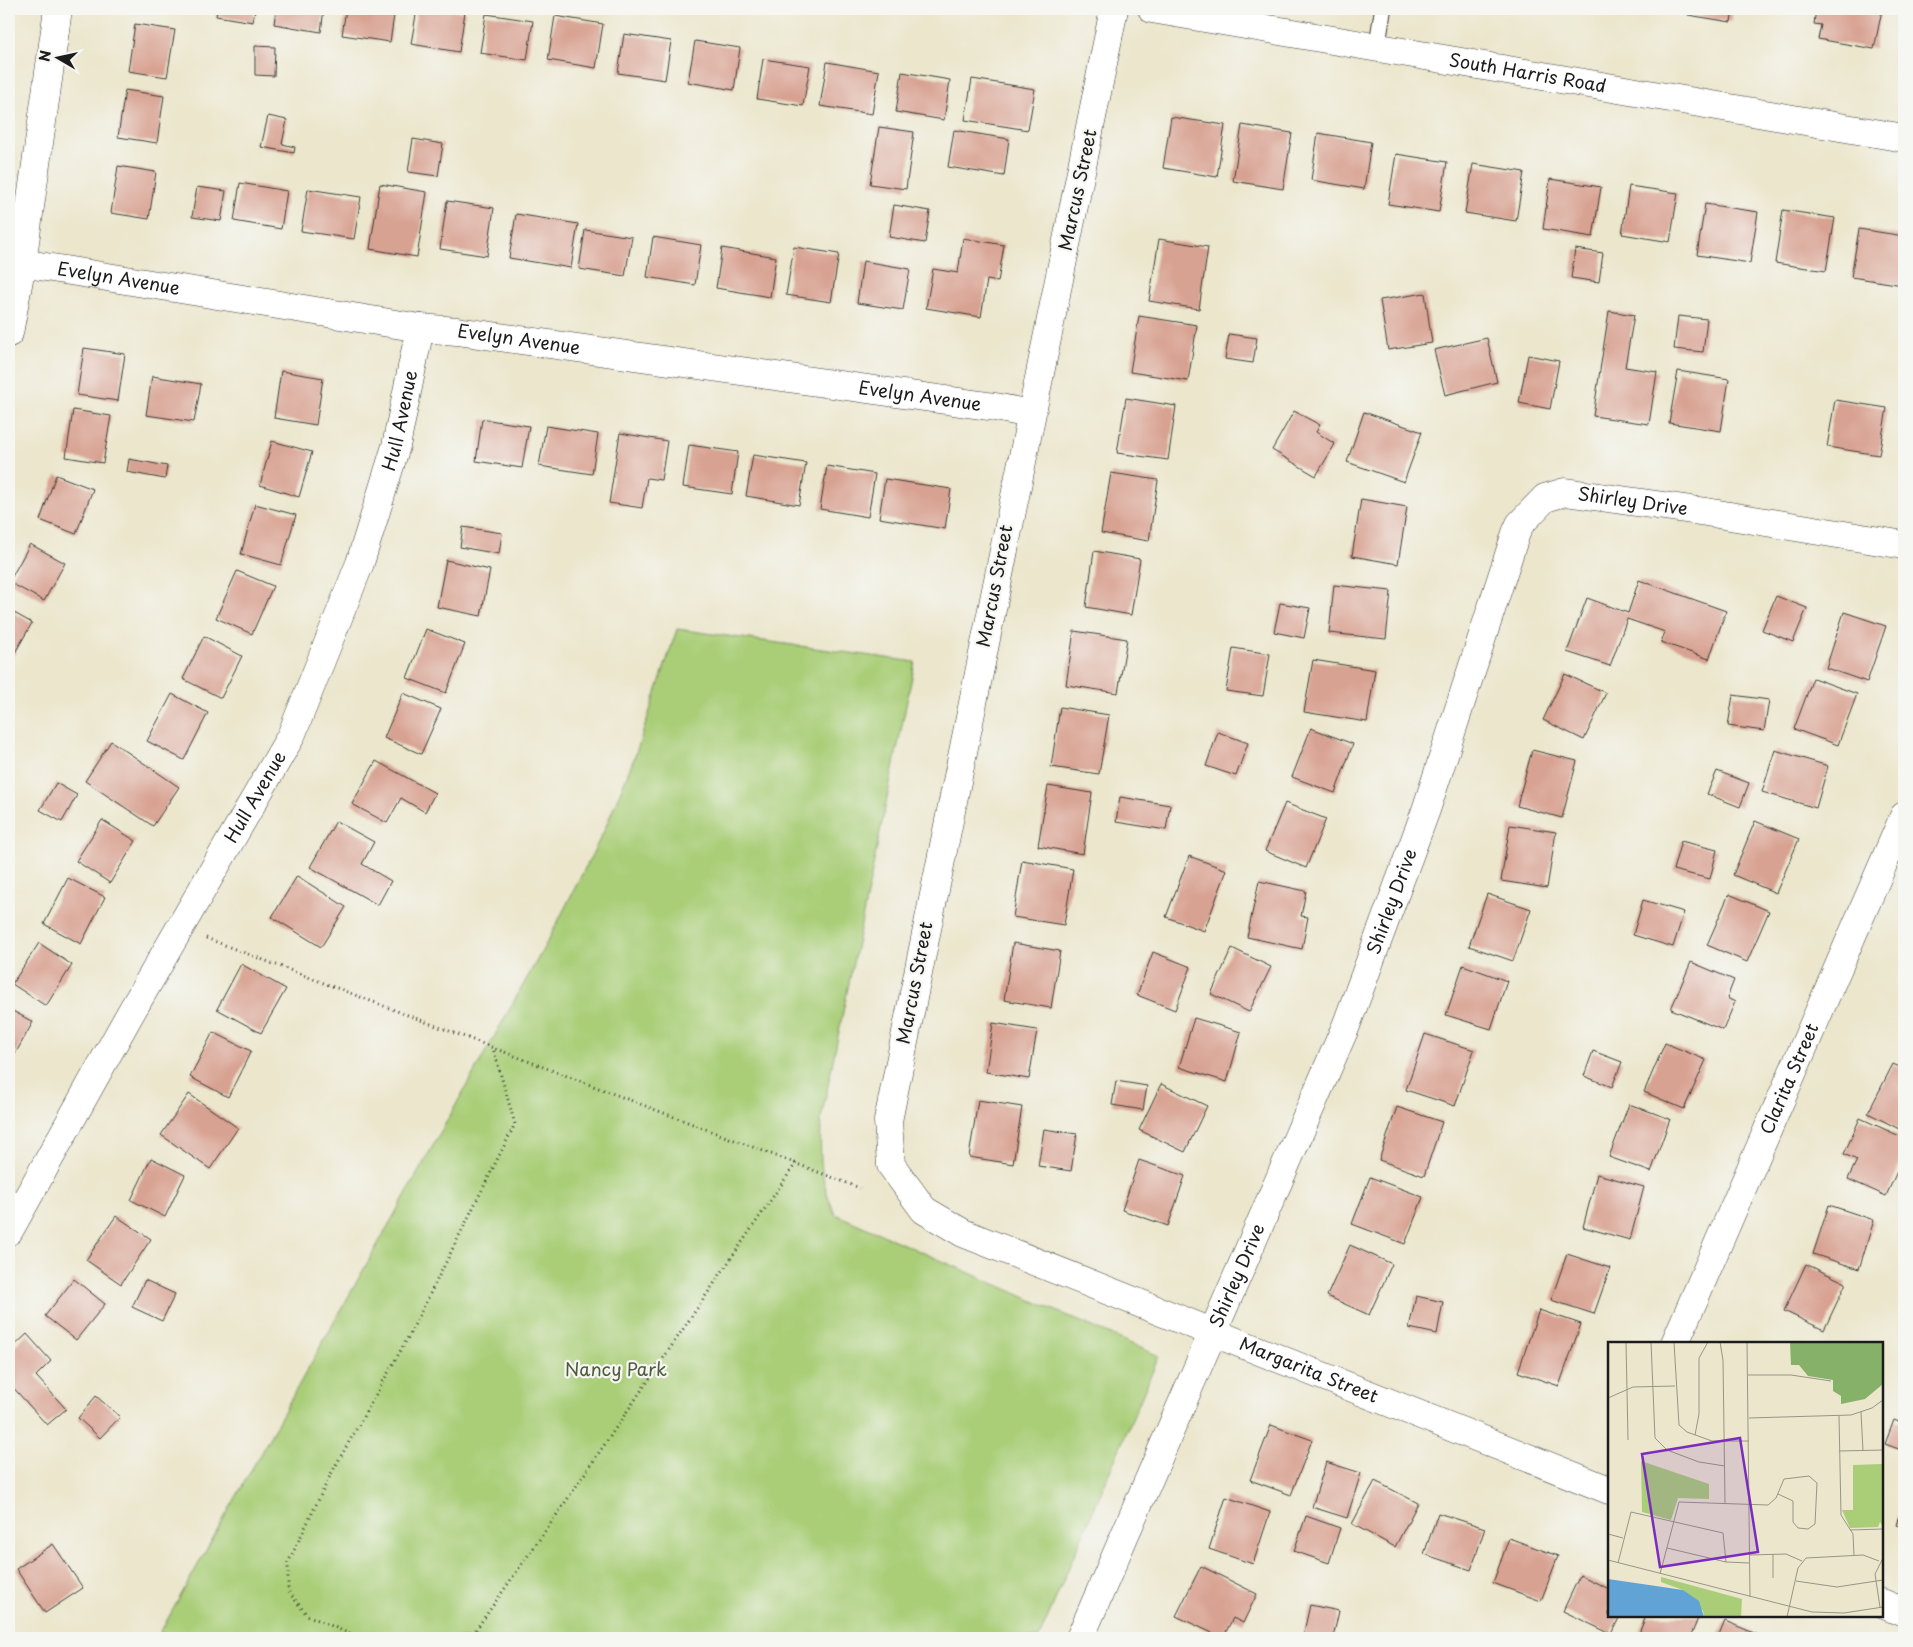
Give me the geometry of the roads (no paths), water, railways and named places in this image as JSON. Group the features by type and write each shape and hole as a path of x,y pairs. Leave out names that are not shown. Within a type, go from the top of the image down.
{"street":[{"path":"9,333 16,262 58,9"},
{"name":"Marcus Street","path":"891,1165 888,1121 1114,9"},
{"name":"South Harris Road","path":"1152,9 1904,138"},
{"name":"Evelyn Avenue","path":"16,262 420,328 995,407 1031,414"},
{"name":"Hull Avenue","path":"9,1231 291,736 360,563 396,446 420,328"},
{"name":"Shirley Drive","path":"1080,1638 1346,1026 1426,810 1503,570 1520,524 1545,498 1565,492 1706,512 1904,545"},
{"name":"Clarita Street","path":"1675,1342 1904,816"},
{"name":"Margarita Street","path":"891,1165 924,1210 963,1234 1608,1490"},
{"path":"1883,1603 1904,1612"}],"lane":[{"path":"1377,47 1382,9"}],"park label":[{"name":"Nancy Park","path":"616,1370"}]}
